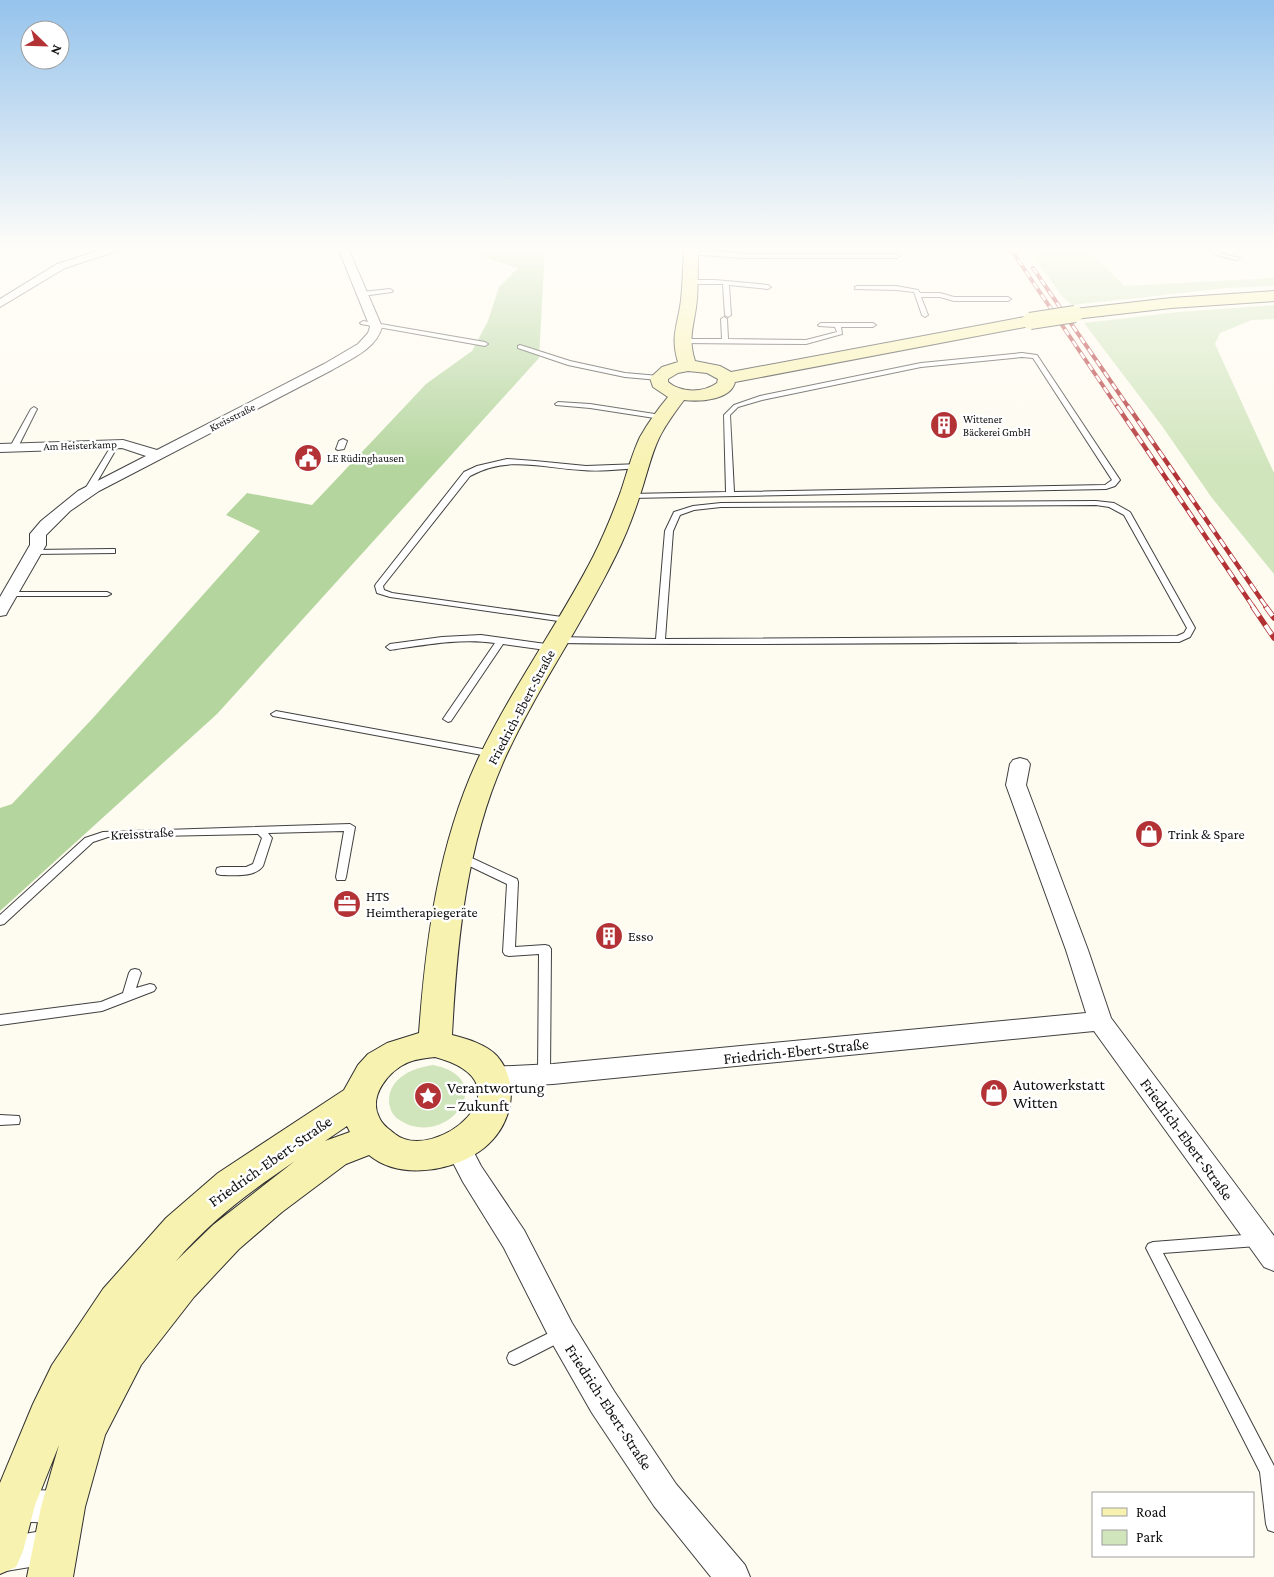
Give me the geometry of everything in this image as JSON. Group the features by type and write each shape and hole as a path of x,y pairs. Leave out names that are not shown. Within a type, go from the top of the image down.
{"street":[{"name":"Kreisstraße","path":"36,549 38,534 46,524 62,508 88,489 116,477 328,367 369,341 374,334 370,322"},
{"path":"685,322 682,341 688,366"},
{"path":"727,378 726,385 718,391 704,394 680,394 665,389 659,383 659,378 669,370 688,366 714,370 727,378 1027,322"},
{"name":"Friedrich-Ebert-Straße","path":"435,1044 443,932 458,856 475,798 494,754 537,673 586,593 608,549 630,496 649,439 661,417 680,394"},
{"name":"Am Heisterkamp","path":"7,447 123,444 158,454"},
{"name":"Kreisstraße","path":"0,612 8,588 36,549 55,534 116,477"},
{"name":"Friedrich-Ebert-Straße","path":"1020,764 1016,785 1077,950 1100,1021 1267,1249"},
{"name":"Friedrich-Ebert-Straße","path":"492,1077 544,1074 1100,1021"},
{"path":"435,1044 454,1046 471,1053 484,1063 492,1077 496,1092 493,1107 486,1122 474,1136 458,1147 435,1154 412,1156 390,1150 372,1139 361,1120 359,1099 366,1081 383,1062 395,1054 414,1047 435,1044"},
{"name":"Friedrich-Ebert-Straße","path":"0,1551 6,1505 67,1379 117,1302 179,1230 231,1184 359,1099"},
{"name":"Friedrich-Ebert-Straße","path":"56,1544 85,1428 127,1350 180,1284 226,1236 332,1153 372,1139"},
{"name":"Friedrich-Ebert-Straße","path":"458,1147 472,1174 514,1239 562,1333 603,1402 665,1495 733,1577"},
{"path":"6,1505 56,1544"},
{"path":"0,1555 56,1544"}],"lane":[{"path":"377,322 485,344"},
{"path":"725,341 726,322"},
{"path":"821,325 873,325"},
{"path":"682,341 806,342 840,333 838,325"},
{"path":"520,347 568,363 625,375 659,378"},
{"path":"630,496 1106,487 1116,480 1035,356 1022,355 920,365 760,398 736,406 727,415 730,494"},
{"path":"558,404 590,406 661,417"},
{"path":"7,447 34,410"},
{"path":"340,450 343,441"},
{"path":"88,489 115,444"},
{"path":"560,636 390,595 380,591 379,586 467,474 472,471 496,461 511,460 581,468 640,466"},
{"path":"390,647 442,640 481,638 500,640 560,636 660,642 1179,638 1187,635 1191,628 1127,514 1111,505 1096,503 721,505 693,508 677,514 669,531 660,642"},
{"path":"36,549 112,552"},
{"path":"8,588 107,594"},
{"path":"448,719 500,640"},
{"path":"276,714 494,754"},
{"name":"Kreisstraße","path":"0,921 89,840 99,836 350,827 341,878"},
{"path":"221,871 248,871 258,866 267,838 261,831 255,829"},
{"path":"458,856 513,882 509,952 546,949 544,1074"},
{"path":"128,996 134,973"},
{"path":"0,1020 102,1006 150,988"},
{"path":"0,1120 14,1120"},
{"path":"1267,1249 1153,1248 1268,1471 1274,1524"},
{"path":"514,1358 562,1333"}],"green space":[{"path":"488,322 541,322 539,358 217,714 0,911 0,808 12,804 93,718 260,531 226,515 247,493 312,505 426,384 472,351"},
{"path":"1248,322 1220,333 1215,344 1274,473 1274,574 1212,498 1162,426 1084,323"},
{"path":"433,1065 453,1073 464,1084 465,1097 459,1110 448,1120 433,1126 416,1127 398,1119 392,1112 389,1103 392,1087 410,1072"}],"railway":[{"path":"1060,322 1118,408"},
{"path":"1070,322 1129,408"},
{"path":"1117,406 1254,608"},
{"path":"1128,406 1267,608"},
{"path":"1253,607 1274,638"},
{"path":"1266,607 1274,618"}],"place":[{"name":"Wittener Bäckerei GmbH","path":"944,425"},
{"name":"LE Rüdinghausen","path":"308,458"},
{"name":"Trink & Spare","path":"1149,834"},
{"name":"HTS Heimtherapiegeräte","path":"347,904"},
{"name":"Esso","path":"609,936"},
{"name":"Autowerkstatt Witten","path":"994,1093"},
{"name":"Verantwortung – Zukunft","path":"428,1096"}]}
